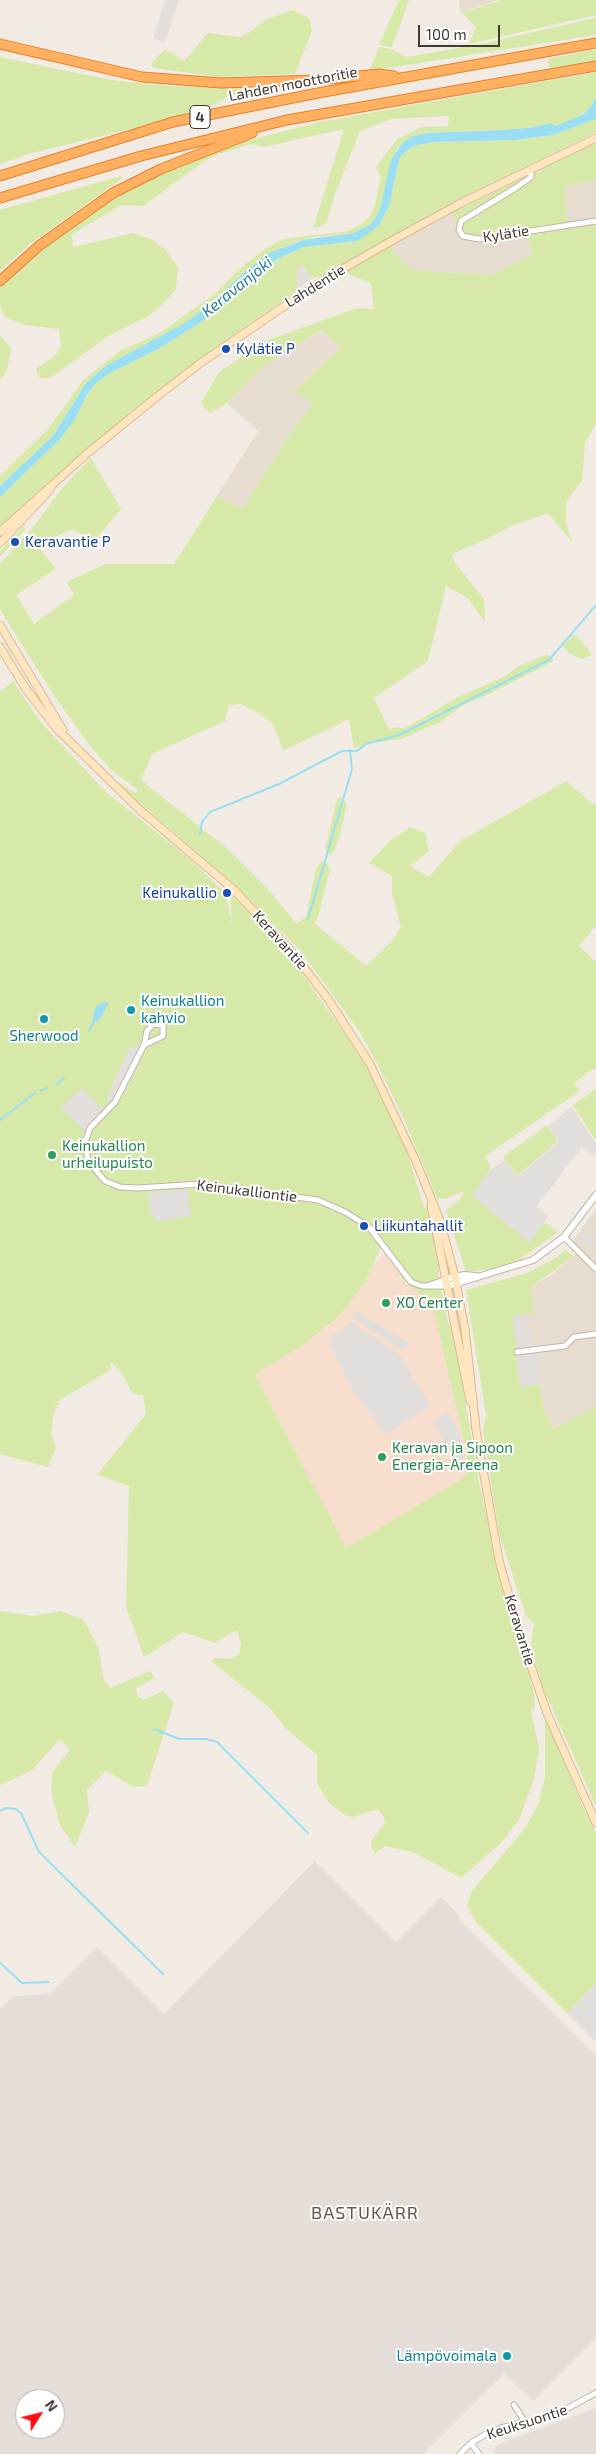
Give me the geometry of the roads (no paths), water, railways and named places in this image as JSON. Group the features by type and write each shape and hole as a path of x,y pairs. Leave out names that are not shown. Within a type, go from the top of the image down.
{"highway":[{"name":"Lahden moottoritie","path":"0,176 173,122 404,77 596,43"},
{"path":"0,44 129,74 211,82 318,80 379,74 404,77"},
{"name":"4","path":"0,198 141,156 288,120 596,66"},
{"path":"0,281 60,230 113,194 185,158 288,120"}],"main road":[{"name":"Lahdentie","path":"0,532 109,435 202,362 327,278 463,202 596,138"},
{"name":"Lahdentie","path":"0,542 62,476"},
{"name":"Keravantie","path":"0,625 70,741"},
{"name":"Keravantie","path":"0,647 35,702 70,741 140,810 214,872 253,909 312,976 370,1064 440,1220 465,1329 476,1428"},
{"name":"Keravantie","path":"427,1188 448,1282 499,1560 518,1628 547,1714 596,1823"}],"street":[{"name":"Kylätie","path":"531,170 531,176 517,188 461,221 459,230 463,236 479,239 596,221"},
{"name":"Keinukalliontie","path":"144,1045 163,1036 163,1025 157,1023 150,1026 144,1039 144,1045 115,1102 87,1133 85,1142 88,1161 100,1176 120,1187 137,1188 201,1184 318,1200 345,1212 369,1227 411,1282 427,1286 448,1282"},
{"path":"448,1282 510,1268 533,1260 564,1237 596,1195"},
{"path":"564,1237 596,1269"},
{"path":"517,1352 565,1346 574,1337 596,1334"},
{"name":"Keuksuontie","path":"460,2454 471,2443 492,2432 557,2414 596,2393"},
{"path":"514,2404 525,2422"},
{"path":"471,2443 479,2454"}],"water":[{"name":"Keravanjoki","path":"596,97 596,119 553,135 516,140 434,142 413,146 399,160 389,206 379,225 357,241 304,247 279,258 258,271 224,305 204,320 160,348 108,374 94,385 86,396 75,419 60,439 0,497 0,486 53,436 86,383 107,365 183,324 207,307 269,253 303,240 354,233 371,224 377,216 381,205 391,160 403,142 413,136 427,133 504,130 535,127 551,123 555,126 582,115 591,107"},
{"path":"109,1002 100,1019 92,1023 95,1008 99,1004"}],"waterway":[{"path":"200,834 202,822 210,812 279,784 342,751 357,751 366,744 399,735 549,660 596,605"},
{"path":"308,919 352,769 350,750"},
{"path":"89,1031 93,1023"},
{"path":"57,1084 64,1078"},
{"path":"41,1091 47,1088"},
{"path":"0,1120 35,1093"},
{"path":"154,1729 179,1739 206,1739 217,1742 308,1833"},
{"path":"0,1811 6,1808 16,1809 21,1813 39,1852 163,1974"},
{"path":"0,1963 22,1983 49,1982"}],"place":[{"name":"Kylätie P","path":"226,349"},
{"name":"Keravantie P","path":"15,542"},
{"name":"Keinukallio","path":"227,893"},
{"name":"Keinukallion kahvio","path":"131,1010"},
{"name":"Sherwood","path":"44,1019"},
{"name":"Keinukallion urheilupuisto","path":"52,1155"},
{"name":"Liikuntahallit","path":"364,1226"},
{"name":"XO Center","path":"386,1303"},
{"name":"Keravan ja Sipoon Energia-Areena","path":"382,1457"},
{"name":"Lämpövoimala","path":"507,2356"}],"district":[{"name":"BASTUKÄRR","path":"365,2213"}]}
